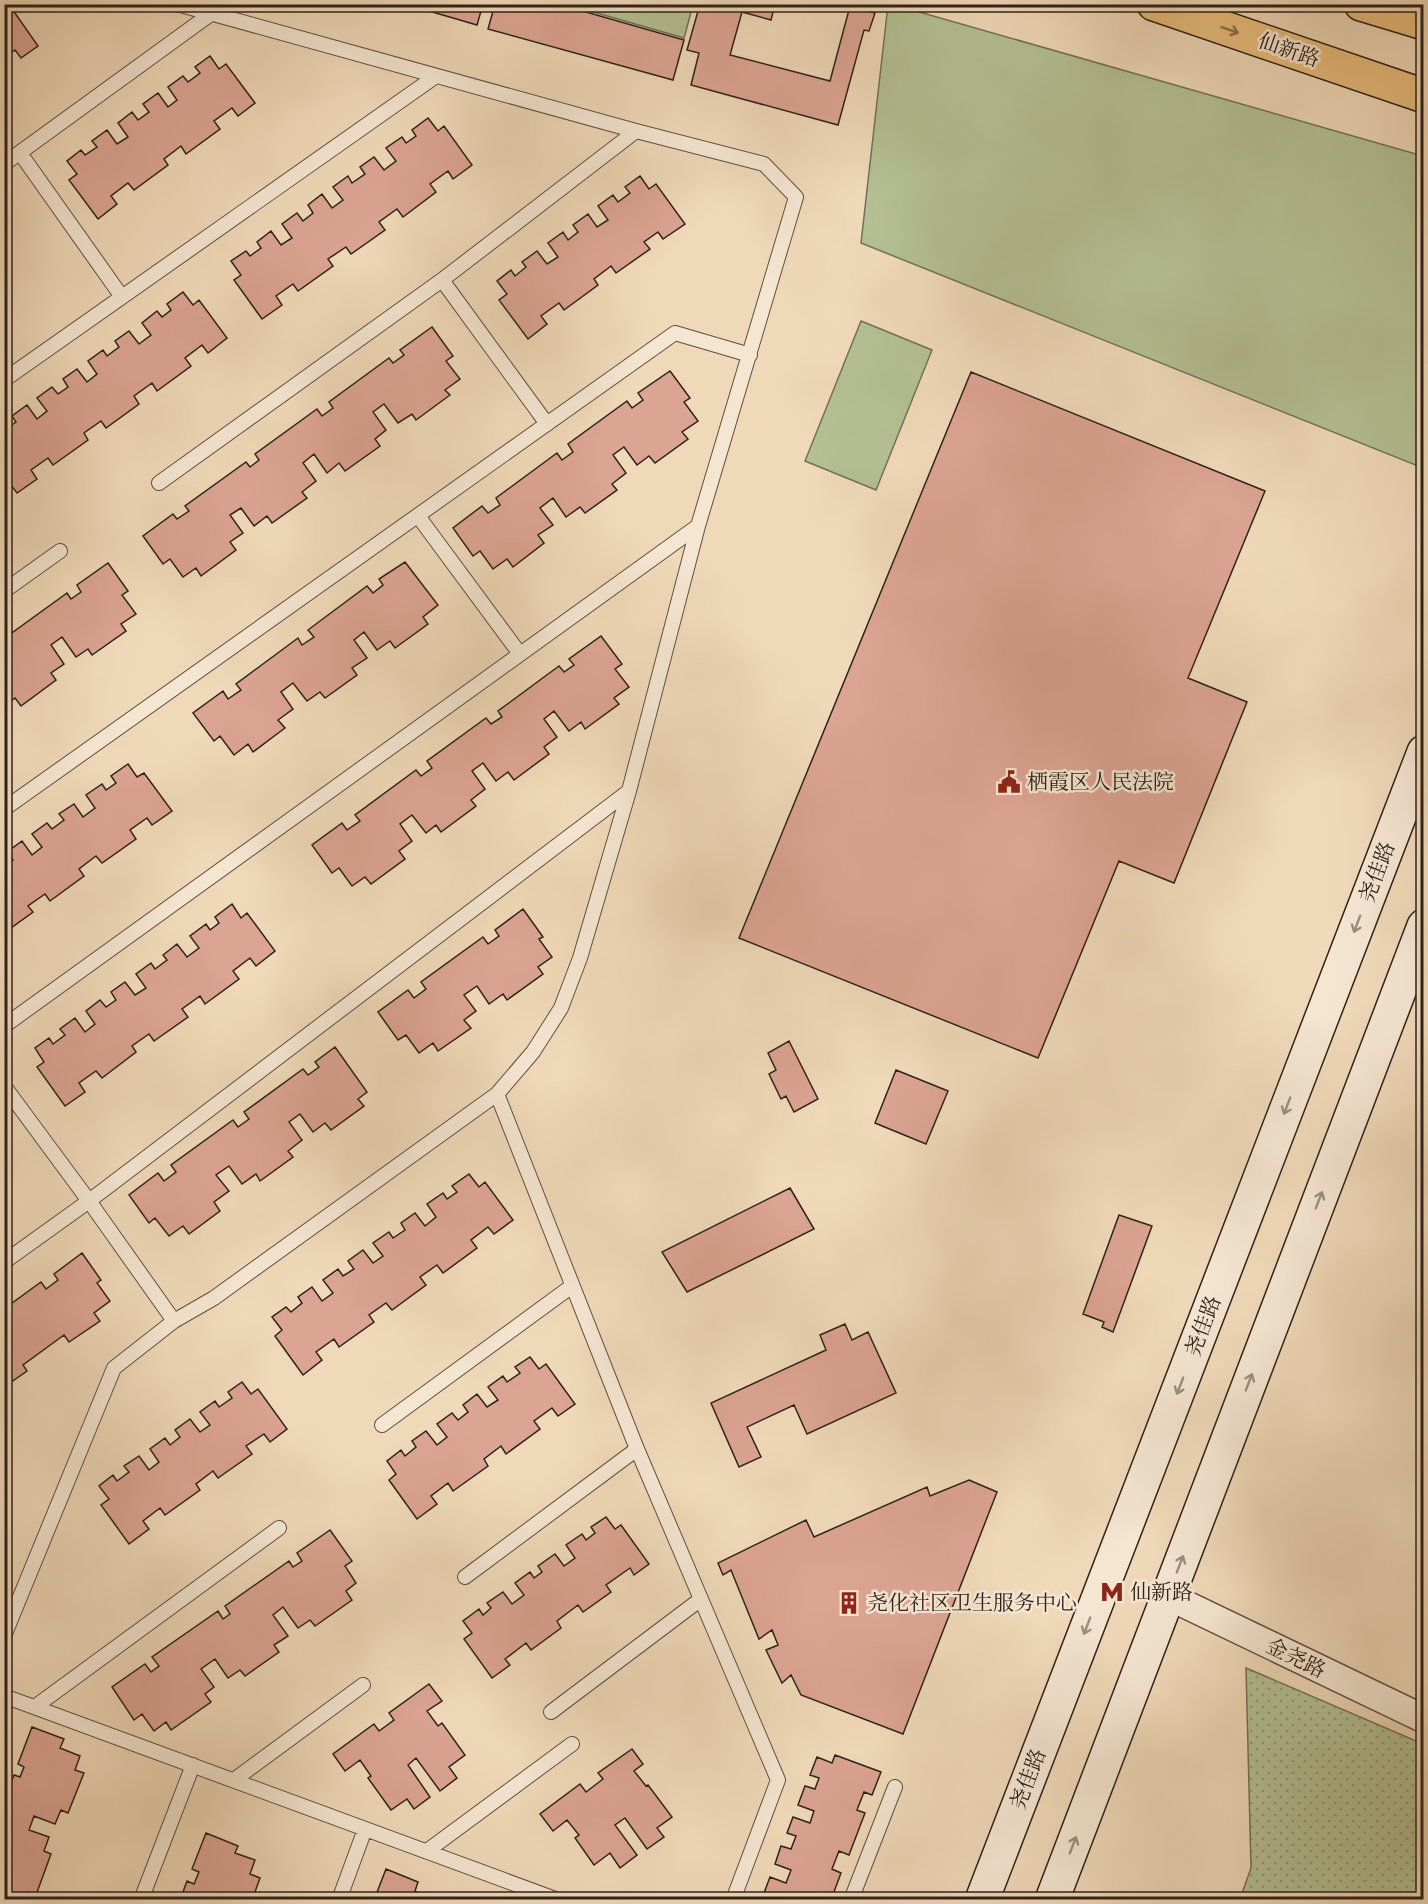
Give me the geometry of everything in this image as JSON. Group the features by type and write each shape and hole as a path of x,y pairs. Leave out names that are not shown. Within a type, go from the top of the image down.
{"main road":[{"name":"仙新路","path":"1154,4 1424,96"},
{"path":"1361,4 1424,23"},
{"name":"尧佳路","path":"982,1899 1424,752"},
{"path":"1052,1899 1424,926"}],"street":[{"name":"金尧路","path":"1168,1596 1424,1719"}],"lane":[{"path":"5,1632 114,1368 174,1321 214,1298 497,1094 533,1052 561,1008 580,958 629,791 698,526 796,197 764,164 636,131 177,4"},
{"path":"4,164 212,13"},
{"path":"4,380 436,76"},
{"path":"159,483 442,280 636,131"},
{"path":"20,153 122,297"},
{"path":"442,280 548,424"},
{"path":"4,809 675,333 750,355"},
{"path":"418,516 520,654"},
{"path":"4,1026 698,526"},
{"path":"4,591 60,551"},
{"path":"4,1262 89,1201 629,791"},
{"path":"4,1086 174,1321"},
{"path":"497,1094 637,1449 778,1780 733,1899"},
{"path":"382,1425 572,1286"},
{"path":"465,1577 637,1449"},
{"path":"36,1706 279,1528"},
{"path":"551,1712 701,1599"},
{"path":"234,1780 363,1685"},
{"path":"4,1696 427,1851 535,1895 558,1899"},
{"path":"427,1851 572,1744"},
{"path":"141,1899 193,1765"},
{"path":"851,1899 895,1787"},
{"path":"339,1899 365,1829"}],"green space":[{"path":"569,5 693,5 684,38"},
{"path":"888,5 895,5 1423,156 1423,468 861,243"},
{"path":"861,321 932,350 876,490 805,461"},
{"path":"1246,1668 1423,1744 1423,1899 1240,1899 1251,1868"}],"building":[{"path":"405,4 483,4 477,25"},
{"path":"495,4 558,4 684,40 673,80 488,29"},
{"path":"700,4 775,4 771,20 742,12 730,55 830,81 850,6 875,13 869,31 864,30 838,125 691,85 699,53 687,50"},
{"path":"10,6 38,46 21,58 15,50 4,58 4,10"},
{"path":"210,56 219,69 226,64 255,103 238,116 232,108 214,121 220,129 186,154 181,146 164,159 168,165 134,190 128,183 111,196 117,204 98,219 69,180 77,174 67,161 81,150 85,155 97,147 92,141 107,130 117,144 128,137 118,123 132,112 138,120 149,112 143,104 158,93 168,107 177,100 168,87 183,76 188,82 200,73 195,67"},
{"path":"428,118 438,131 444,126 472,165 453,179 448,171 430,184 436,192 403,217 397,209 379,222 385,230 351,254 346,247 328,259 333,266 298,291 293,284 276,296 282,305 262,319 234,280 241,275 231,261 246,251 250,256 261,248 257,242 271,231 281,245 292,238 282,224 297,213 303,221 313,213 308,205 322,194 332,208 343,200 333,187 348,176 352,183 365,174 360,167 374,157 384,170 396,161 386,148 402,137 406,143 416,136 412,130"},
{"path":"640,176 649,189 656,184 685,224 663,239 658,232 644,242 650,249 616,273 611,266 594,279 598,285 564,310 559,303 541,316 547,324 528,339 499,300 507,294 497,281 511,270 515,276 526,267 522,262 537,251 547,264 558,257 548,243 563,232 568,240 578,232 573,225 588,214 597,227 608,220 598,206 613,195 618,202 630,193 625,187"},
{"path":"183,292 193,305 199,300 227,338 208,353 202,345 185,358 191,366 157,391 152,383 134,396 139,404 106,428 101,421 84,433 88,440 53,465 48,458 31,470 37,479 17,493 4,476 4,430 16,422 12,416 27,405 37,419 47,411 37,398 52,387 58,394 68,387 63,379 77,369 87,382 97,374 88,361 103,350 107,356 119,347 115,341 129,331 139,344 151,335 142,323 157,311 162,317 171,310 167,304"},
{"path":"432,327 453,356 446,361 460,379 445,390 450,395 416,420 412,414 398,423 384,404 373,412 386,430 375,439 380,446 345,471 339,463 327,473 314,454 303,463 316,481 302,492 307,498 272,523 267,516 254,526 241,508 230,515 243,533 230,542 236,550 201,576 196,568 183,577 170,559 163,564 143,536 173,514 177,519 189,511 185,506 246,462 250,467 259,460 255,454 317,409 322,416 333,408 329,402 389,358 393,363 404,355 400,350"},
{"path":"670,371 690,398 684,402 698,421 682,432 688,439 655,463 649,456 637,465 624,447 613,455 626,473 612,484 617,490 585,513 580,507 566,517 553,498 540,508 553,525 538,535 544,543 513,567 507,559 493,569 480,551 473,556 453,528 482,506 488,513 500,505 496,498 557,453 562,460 573,452 568,444 627,401 632,408 643,400 638,393"},
{"name":"栖霞区人民法院","path":"971,372 1265,491 1188,678 1247,702 1174,883 1119,861 1038,1058 739,938"},
{"path":"405,562 438,605 423,617 428,624 395,648 390,641 377,650 364,632 354,640 367,658 352,668 357,675 325,698 320,692 307,701 293,683 281,692 293,709 278,720 285,728 253,752 248,744 234,755 220,736 214,741 193,713 223,691 228,699 241,690 236,684 298,638 302,645 314,637 308,630 367,586 373,593 383,585 379,579"},
{"path":"108,563 128,591 122,595 136,614 121,624 126,631 92,655 88,649 76,657 62,637 51,645 64,664 51,673 56,680 21,706 15,698 4,706 4,646 9,643 5,638 67,593 71,599 81,592 77,585"},
{"path":"601,636 622,664 615,669 629,687 614,698 619,704 585,729 581,722 569,731 554,711 544,719 557,737 544,747 549,754 514,780 508,772 496,781 483,763 472,771 485,789 471,800 476,806 441,832 436,825 426,833 412,815 400,824 412,841 399,851 405,859 371,884 365,877 352,886 339,868 332,873 312,845 342,823 347,830 360,821 355,815 416,770 421,776 432,768 427,761 486,718 491,724 502,717 498,711 559,666 564,672 574,665 569,659"},
{"path":"128,764 137,777 144,773 172,811 152,825 147,818 130,830 136,839 102,863 96,856 79,869 84,876 50,901 45,894 28,906 33,912 4,933 4,865 13,860 7,852 22,841 32,855 42,847 32,834 47,823 52,829 64,820 59,814 74,804 83,817 95,808 86,795 102,784 106,790 116,783 111,776"},
{"path":"232,904 241,918 247,913 275,951 256,966 250,958 233,971 239,979 205,1004 200,996 182,1009 188,1017 154,1041 149,1034 132,1046 136,1052 102,1078 96,1071 79,1083 85,1092 65,1106 37,1067 44,1062 35,1048 49,1038 53,1044 65,1035 60,1029 75,1018 85,1032 95,1024 86,1011 100,1000 106,1007 116,1000 111,992 125,982 135,995 146,988 136,974 151,963 155,969 167,960 163,955 177,944 187,957 199,948 190,936 206,924 210,930 219,923 215,917"},
{"path":"523,909 543,937 539,939 552,957 538,967 543,974 507,1000 503,994 489,1004 477,986 464,995 476,1011 464,1020 471,1028 438,1051 433,1043 419,1053 406,1035 398,1040 378,1012 408,990 414,998 426,989 421,982 483,937 488,944 499,936 495,930"},
{"path":"789,1041 818,1099 794,1112 786,1096 781,1099 769,1074 776,1070 768,1053"},
{"path":"335,1047 367,1092 358,1099 364,1106 331,1130 325,1123 313,1132 300,1114 289,1122 302,1140 288,1151 293,1157 260,1181 256,1174 242,1184 229,1166 216,1175 229,1191 214,1202 220,1211 189,1234 183,1226 169,1236 155,1218 149,1223 129,1195 158,1173 164,1181 176,1172 171,1165 233,1120 238,1127 249,1119 244,1112 303,1069 308,1075 319,1067 315,1062"},
{"path":"896,1070 948,1091 926,1144 875,1123"},
{"path":"469,1174 479,1187 485,1182 513,1220 494,1234 488,1227 471,1240 477,1248 443,1273 437,1265 420,1277 426,1285 392,1310 386,1303 369,1315 374,1322 339,1347 334,1339 316,1352 322,1360 303,1375 275,1336 282,1330 272,1317 286,1307 291,1312 302,1303 298,1297 312,1287 322,1301 333,1293 323,1280 338,1269 343,1276 354,1269 348,1261 363,1250 373,1263 383,1256 373,1243 389,1232 393,1238 405,1230 401,1223 415,1213 425,1226 436,1217 427,1204 443,1193 447,1199 457,1192 452,1186"},
{"path":"790,1188 814,1229 687,1292 662,1252"},
{"path":"1119,1215 1152,1226 1113,1332 1102,1327 1104,1322 1083,1314"},
{"path":"82,1253 101,1280 97,1283 110,1301 94,1313 100,1321 69,1342 64,1335 23,1365 27,1371 4,1387 4,1309 41,1282 46,1289 58,1280 54,1274"},
{"path":"845,1324 852,1340 868,1332 896,1393 807,1434 794,1405 747,1427 761,1457 739,1467 711,1403 826,1350 820,1335"},
{"path":"530,1357 539,1369 546,1364 575,1404 558,1416 552,1408 534,1421 540,1429 506,1454 501,1446 484,1459 488,1466 453,1491 448,1483 431,1496 437,1504 417,1519 389,1480 396,1474 387,1461 401,1450 405,1456 416,1447 412,1441 426,1431 437,1445 447,1437 437,1424 452,1413 458,1420 468,1412 463,1405 477,1394 487,1407 498,1400 488,1387 503,1376 507,1382 520,1373 515,1367"},
{"path":"242,1382 251,1394 258,1389 287,1429 270,1442 264,1434 246,1446 252,1454 218,1478 213,1471 196,1484 200,1490 165,1515 160,1508 143,1521 149,1529 129,1544 101,1505 109,1499 99,1486 113,1475 117,1481 129,1472 124,1466 139,1456 149,1470 159,1462 150,1449 165,1438 170,1445 180,1437 175,1430 190,1419 200,1432 210,1425 200,1412 215,1401 219,1407 232,1398 228,1392"},
{"name":"尧化社区卫生服务中心","path":"969,1480 997,1492 903,1734 801,1695 791,1675 782,1683 766,1650 778,1645 772,1630 759,1639 731,1570 723,1575 718,1563 806,1520 814,1537 927,1487 930,1496"},
{"path":"606,1517 615,1529 621,1525 649,1564 634,1575 630,1568 606,1585 611,1592 583,1612 578,1605 557,1621 561,1628 531,1650 526,1643 505,1659 510,1665 492,1678 464,1639 472,1633 463,1621 479,1609 483,1615 491,1608 487,1603 503,1592 512,1604 524,1595 515,1583 530,1572 534,1578 542,1572 538,1566 555,1554 564,1566 575,1558 566,1545 582,1534 586,1540 595,1533 591,1527"},
{"path":"330,1530 352,1561 345,1566 356,1583 346,1591 352,1600 315,1626 310,1620 298,1628 283,1607 273,1615 288,1636 274,1645 279,1652 245,1676 240,1670 228,1678 215,1659 201,1669 214,1687 205,1694 211,1702 171,1730 166,1722 154,1731 142,1714 134,1720 112,1687 145,1664 151,1672 159,1666 152,1657 218,1611 223,1619 230,1614 225,1606 289,1561 293,1567 302,1561 297,1553"},
{"path":"429,1684 442,1701 427,1711 438,1726 442,1723 465,1755 449,1767 457,1778 440,1791 416,1758 408,1765 430,1797 414,1809 407,1799 391,1810 368,1778 371,1776 360,1760 345,1771 333,1754 374,1724 379,1731 394,1720 389,1713"},
{"path":"32,1727 64,1739 60,1748 80,1756 75,1770 84,1773 68,1813 61,1810 55,1824 34,1816 29,1830 49,1837 44,1851 51,1854 36,1895 27,1892 24,1900 5,1900 4,1799 14,1775 20,1777 24,1767 18,1764"},
{"path":"632,1749 643,1764 634,1771 646,1786 648,1785 672,1817 657,1828 664,1837 647,1849 625,1818 615,1825 637,1855 620,1868 610,1853 594,1865 575,1838 579,1835 567,1820 553,1831 540,1814 580,1784 586,1792 603,1779 598,1773"},
{"path":"835,1755 881,1772 872,1795 864,1792 857,1810 865,1813 849,1855 839,1851 832,1869 841,1873 831,1900 770,1900 772,1896 764,1893 770,1877 786,1883 791,1870 775,1864 781,1846 791,1849 796,1836 787,1833 793,1817 810,1823 814,1811 798,1805 805,1786 815,1789 819,1778 810,1775 817,1757 832,1763"},
{"path":"206,1833 238,1846 235,1853 255,1860 250,1874 260,1878 252,1900 180,1900 187,1881 194,1884 199,1872 192,1869"},
{"path":"386,1869 418,1882 415,1891 435,1900 374,1900"}],"place":[{"name":"栖霞区人民法院","path":"1009,782"},
{"name":"仙新路","path":"1112,1592"},
{"name":"尧化社区卫生服务中心","path":"849,1603"}]}
